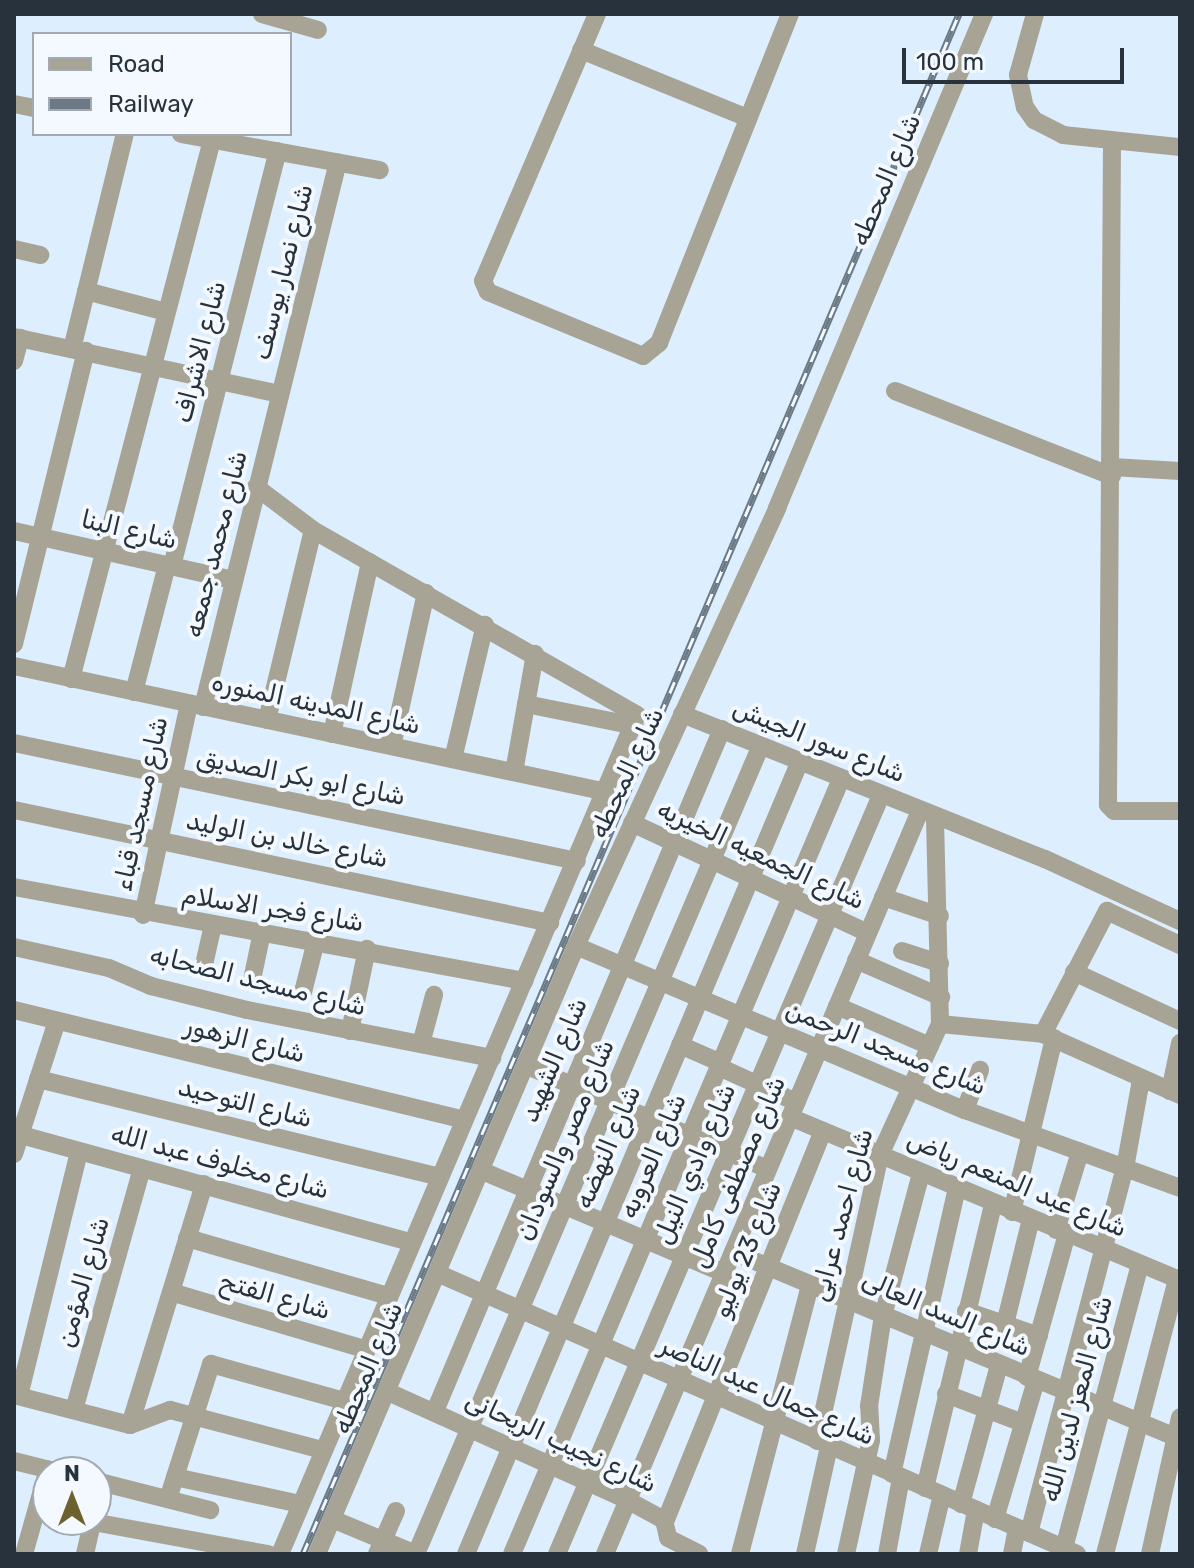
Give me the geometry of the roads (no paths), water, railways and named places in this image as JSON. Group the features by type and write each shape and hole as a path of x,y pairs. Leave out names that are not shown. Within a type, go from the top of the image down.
{"street":[{"path":"262,14 318,30"},
{"path":"597,14 483,281 488,292 636,354 656,350 790,14"},
{"name":"شارع المحطه","path":"317,1554 576,946 777,508 984,14"},
{"path":"1035,14 1018,75 1025,107 1047,130 1112,142 1180,147"},
{"path":"581,50 748,118"},
{"path":"14,644 79,350 86,291 125,136"},
{"path":"191,136 380,170"},
{"path":"71,679 212,140"},
{"path":"1112,142 1108,805 1114,811 1180,811"},
{"name":"شارع الاشراف","path":"134,692 278,151"},
{"name":"شارع نصار يوسف","path":"279,394 338,162"},
{"path":"14,249 40,255"},
{"path":"86,291 166,312"},
{"path":"14,361 17,337 279,394"},
{"path":"895,391 1112,472 1180,471"},
{"name":"شارع محمد جمعه","path":"196,705 233,580 279,394"},
{"name":"شارع المحطه","path":"256,487 313,530 636,710 635,726 365,1349 280,1554"},
{"path":"267,720 313,530"},
{"name":"شارع البنا","path":"14,531 233,580"},
{"path":"332,734 370,562"},
{"path":"392,746 426,593"},
{"path":"453,759 485,625"},
{"path":"514,772 535,654"},
{"name":"شارع المدينه المنوره","path":"14,666 607,792"},
{"path":"526,704 635,726"},
{"name":"شارع مسجد قباء","path":"143,915 173,777 196,705"},
{"name":"شارع سور الجيش","path":"682,714 927,815 1045,859 1180,921"},
{"name":"شارع الشهيد","path":"435,1411 722,729"},
{"name":"شارع ابو بكر الصديق","path":"14,743 577,861"},
{"name":"شارع مصر والسودان","path":"416,1554 761,745"},
{"name":"شارع النهضه","path":"466,1554 800,761"},
{"name":"شارع العروبه","path":"512,1554 841,779"},
{"name":"شارع وادي النيل","path":"557,1554 881,795"},
{"name":"شارع خالد بن الوليد","path":"14,810 550,923"},
{"name":"شارع مصطفى كامل","path":"605,1554 883,897 927,815"},
{"name":"شارع احمد عرابى","path":"805,1554 844,1299 880,1155 940,1024 940,916 927,815"},
{"name":"شارع الجمعيه الخيريه","path":"632,823 868,933"},
{"name":"شارع فجر الاسلام","path":"14,887 143,915 367,949 524,981"},
{"path":"883,897 940,916"},
{"path":"1012,1212 1033,1136 1049,1036 1074,972 1105,914 1113,910 1180,945"},
{"path":"203,969 213,925"},
{"path":"252,980 262,932"},
{"path":"303,992 316,941"},
{"name":"شارع مسجد الرحمن","path":"576,946 965,1110 1180,1188"},
{"name":"شارع مسجد الصحابه","path":"14,947 109,968 151,986 350,1031 492,1058"},
{"path":"350,1031 367,949"},
{"path":"902,951 940,963"},
{"path":"856,960 941,997"},
{"path":"1074,972 1180,1021"},
{"path":"421,1044 434,995"},
{"path":"837,1006 930,1046"},
{"name":"شارع الزهور","path":"14,1010 464,1120"},
{"path":"14,1154 16,1134 57,1021"},
{"path":"940,1024 1049,1036 1175,1093 1180,1043"},
{"name":"شارع عبد المنعم رياض","path":"680,1045 757,1085 823,1131 1178,1279"},
{"path":"525,1065 768,1169"},
{"path":"965,1110 980,1070"},
{"name":"شارع التوحيد","path":"38,1079 440,1177"},
{"path":"1012,1554 1023,1530 1065,1393 1125,1168 1141,1080"},
{"name":"شارع 23 يوليو","path":"665,1522 823,1131"},
{"name":"شارع مخلوف عبد الله","path":"16,1134 411,1242"},
{"path":"79,1151 16,1396 130,1425 144,1423 162,1410 323,1450"},
{"path":"995,1519 1023,1423 1080,1152"},
{"name":"شارع المؤمن","path":"74,1410 142,1168"},
{"path":"480,1170 724,1273"},
{"path":"846,1554 867,1463 869,1406 883,1316 921,1173"},
{"path":"130,1425 204,1184"},
{"path":"887,1554 921,1332 957,1189"},
{"path":"928,1554 946,1394 993,1204"},
{"path":"1005,1324 1031,1219"},
{"path":"187,1238 388,1296"},
{"name":"شارع السد العالى","path":"733,1252 1177,1438"},
{"name":"شارع المعز لدين الله","path":"1060,1550 1140,1264"},
{"name":"شارع جمال عبد الناصر","path":"437,1273 1023,1530 1060,1550"},
{"path":"1105,1554 1178,1279"},
{"path":"740,1554 810,1285"},
{"name":"شارع الفتح","path":"171,1292 365,1349"},
{"path":"966,1311 1039,1336"},
{"path":"168,1499 209,1367 216,1362 344,1401"},
{"path":"968,1554 968,1507 999,1365"},
{"name":"شارع نجيب الريحانى","path":"386,1391 512,1444 627,1500 665,1522 668,1538 691,1552"},
{"path":"946,1394 1023,1423"},
{"path":"1150,1554 1180,1417"},
{"path":"175,1477 300,1504"},
{"path":"112,1485 210,1510"},
{"path":"380,1547 396,1511"},
{"path":"332,1519 380,1547 416,1554"},
{"path":"112,1521 268,1554"},
{"path":"24,1554 32,1532"}],"railway":[{"path":"303,1554 959,14"}]}
